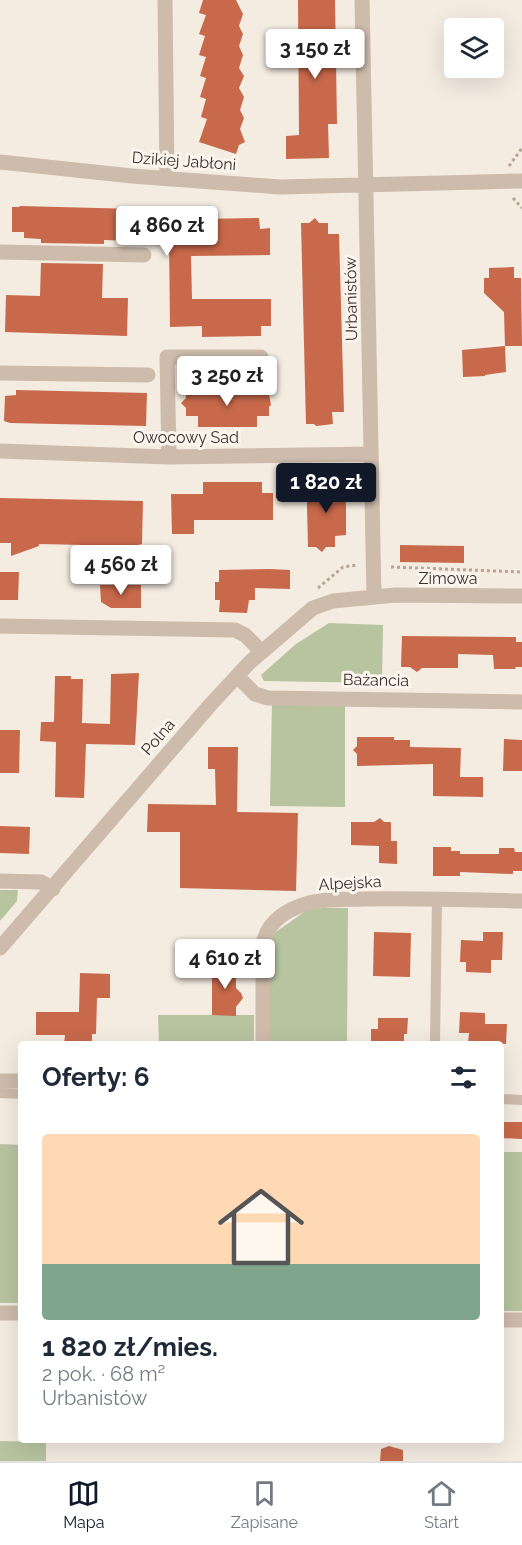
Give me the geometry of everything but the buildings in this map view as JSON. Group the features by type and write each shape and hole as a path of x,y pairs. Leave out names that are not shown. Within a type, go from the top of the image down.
{"street":[{"path":"165,0 167,177"},
{"name":"Urbanistów","path":"362,0 374,597"},
{"name":"Dzikiej Jabłoni","path":"0,162 132,176 280,187 366,186 515,177"},
{"path":"0,252 144,255"},
{"path":"169,457 167,357 261,357"},
{"path":"0,373 148,375"},
{"name":"Owocowy Sad","path":"0,451 169,457 371,454"},
{"name":"Zimowa","path":"374,597 522,596"},
{"name":"Polna","path":"0,948 53,889 153,769 237,676 262,652 307,613 321,604 374,597"},
{"path":"0,626 235,630 245,635 262,652"},
{"name":"Bażancia","path":"237,676 255,694 268,698 522,702"},
{"path":"0,880 41,882 53,889"},
{"name":"Alpejska","path":"263,1041 263,944 266,931 274,921 299,906 313,902 437,899 522,901"},
{"path":"0,1081 18,1081"},
{"path":"0,1312 18,1313"},
{"path":"504,1320 522,1320"}],"lane":[{"path":"435,1041 437,899"},
{"path":"0,1094 18,1094"},
{"path":"504,1099 522,1100"}],"path":[{"path":"515,177 511,160 522,148"},
{"path":"511,195 522,208"},
{"path":"385,565 394,568 522,572"}],"green space":[{"path":"329,623 383,625 382,683 264,681 261,675 296,644"},
{"path":"272,703 345,704 345,807 270,806"},
{"path":"0,890 18,890 17,901 0,921"},
{"path":"310,908 348,908 347,1041 270,1041 270,936"},
{"path":"158,1015 254,1015 254,1041 159,1041"},
{"path":"0,1144 18,1145 18,1303 0,1303"},
{"path":"504,1152 522,1152 522,1311 504,1311"},
{"path":"0,1441 46,1443 46,1461 0,1461"}]}
